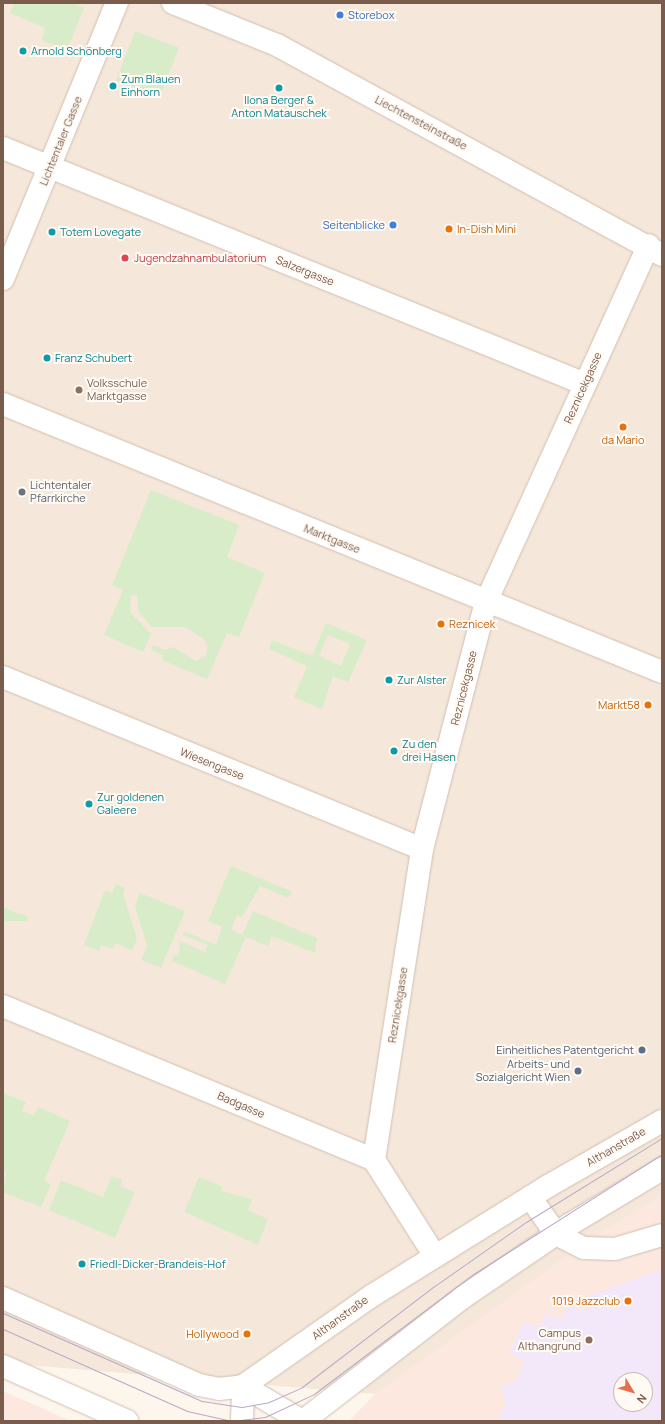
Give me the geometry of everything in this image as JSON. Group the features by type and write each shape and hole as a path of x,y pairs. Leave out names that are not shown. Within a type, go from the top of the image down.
{"street":[{"name":"Lichtentaler Gasse","path":"3,278 117,3"},
{"name":"Liechtensteinstraße","path":"173,3 277,46 655,250"},
{"name":"Salzergasse","path":"3,148 585,384"},
{"name":"Reznicekgasse","path":"374,1160 422,849 486,602 585,384 655,250"},
{"name":"Marktgasse","path":"3,404 486,602 662,672"},
{"name":"Wiesengasse","path":"3,677 422,849"},
{"name":"Badgasse","path":"3,1006 374,1160"},
{"name":"Althanstraße","path":"3,1298 199,1385 219,1389 243,1386 435,1256 530,1198 662,1121"},
{"path":"374,1160 435,1256"},
{"path":"242,1421 243,1386 303,1421 462,1298 556,1234 662,1169"},
{"path":"530,1198 556,1234 574,1245 601,1250 662,1235"},
{"path":"3,1366 127,1421"}],"shaded area":[{"path":"3,3 662,3 662,1197 375,1394 3,1363"},
{"path":"662,1195 662,1421 349,1421 375,1394 592,1238"},
{"name":"Campus Althangrund","path":"662,1269 662,1421 498,1421 506,1402 500,1387 516,1380 524,1361 509,1353 524,1321 539,1327 546,1313 561,1319 568,1305 582,1311 589,1296"},
{"path":"3,1391 33,1404 70,1421 3,1421"}],"green space":[{"path":"14,3 72,3 84,8 67,50 42,40 45,28 10,13"},
{"path":"135,31 179,48 160,97 116,80"},
{"path":"151,490 239,525 227,557 265,573 239,637 227,633 207,679 162,660 163,655 151,650 153,645 165,650 173,647 196,661 205,656 208,648 204,639 185,627 152,627 138,611 137,595 130,596 131,613 151,634 143,652 104,635 123,590 112,585"},
{"path":"326,623 367,640 348,682 333,676 322,709 294,697 307,666 269,649 272,640 312,656","holes":["328,635 350,644 341,666 319,656"]},
{"path":"231,866 293,892 288,898 260,886 242,917 237,915 231,930 242,935 253,911 317,938 315,953 272,936 268,946 246,937 225,984 172,961 174,955 178,956 180,941 205,952 208,945 183,935 184,931 216,945 222,927 208,921"},
{"path":"116,884 125,888 123,893 137,939 132,950 115,943 113,949 101,945 99,951 84,945 105,890 112,893"},
{"path":"140,893 185,911 161,968 141,960 147,946 135,906"},
{"path":"3,907 28,917 27,921 3,921"},
{"path":"3,1093 26,1102 22,1111 34,1116 38,1107 70,1121 44,1181 51,1185 41,1207 3,1192 6,1172 3,1170"},
{"path":"112,1176 122,1180 120,1186 135,1192 115,1238 49,1210 61,1180 103,1197"},
{"path":"199,1177 223,1187 221,1191 252,1199 248,1210 268,1219 258,1245 184,1212"}],"tram line":[{"path":"3,1313 202,1401 242,1407 269,1402 302,1387 433,1287 526,1222 662,1138"},
{"path":"3,1329 187,1411 232,1421 265,1417 314,1394 472,1275 662,1154"}],"place":[{"name":"Storebox","path":"340,15"},
{"name":"Arnold Schönberg","path":"23,51"},
{"name":"Zum Blauen Einhorn","path":"113,86"},
{"name":"Ilona Berger & Anton Matauschek","path":"279,88"},
{"name":"Seitenblicke","path":"393,225"},
{"name":"In-Dish Mini","path":"449,229"},
{"name":"Totem Lovegate","path":"52,232"},
{"name":"Jugendzahnambulatorium","path":"125,258"},
{"name":"Franz Schubert","path":"47,358"},
{"name":"Volksschule Marktgasse","path":"79,390"},
{"name":"da Mario","path":"623,427"},
{"name":"Lichtentaler Pfarrkirche","path":"22,492"},
{"name":"Reznicek","path":"441,624"},
{"name":"Zur Alster","path":"389,680"},
{"name":"Markt58","path":"648,705"},
{"name":"Zu den drei Hasen","path":"394,751"},
{"name":"Zur goldenen Galeere","path":"89,804"},
{"name":"Einheitliches Patentgericht","path":"642,1050"},
{"name":"Arbeits- und Sozialgericht Wien","path":"578,1071"},
{"name":"Friedl-Dicker-Brandeis-Hof","path":"82,1264"},
{"name":"1019 Jazzclub","path":"628,1301"},
{"name":"Hollywood","path":"247,1334"},
{"name":"Campus Althangrund","path":"589,1340"}]}
